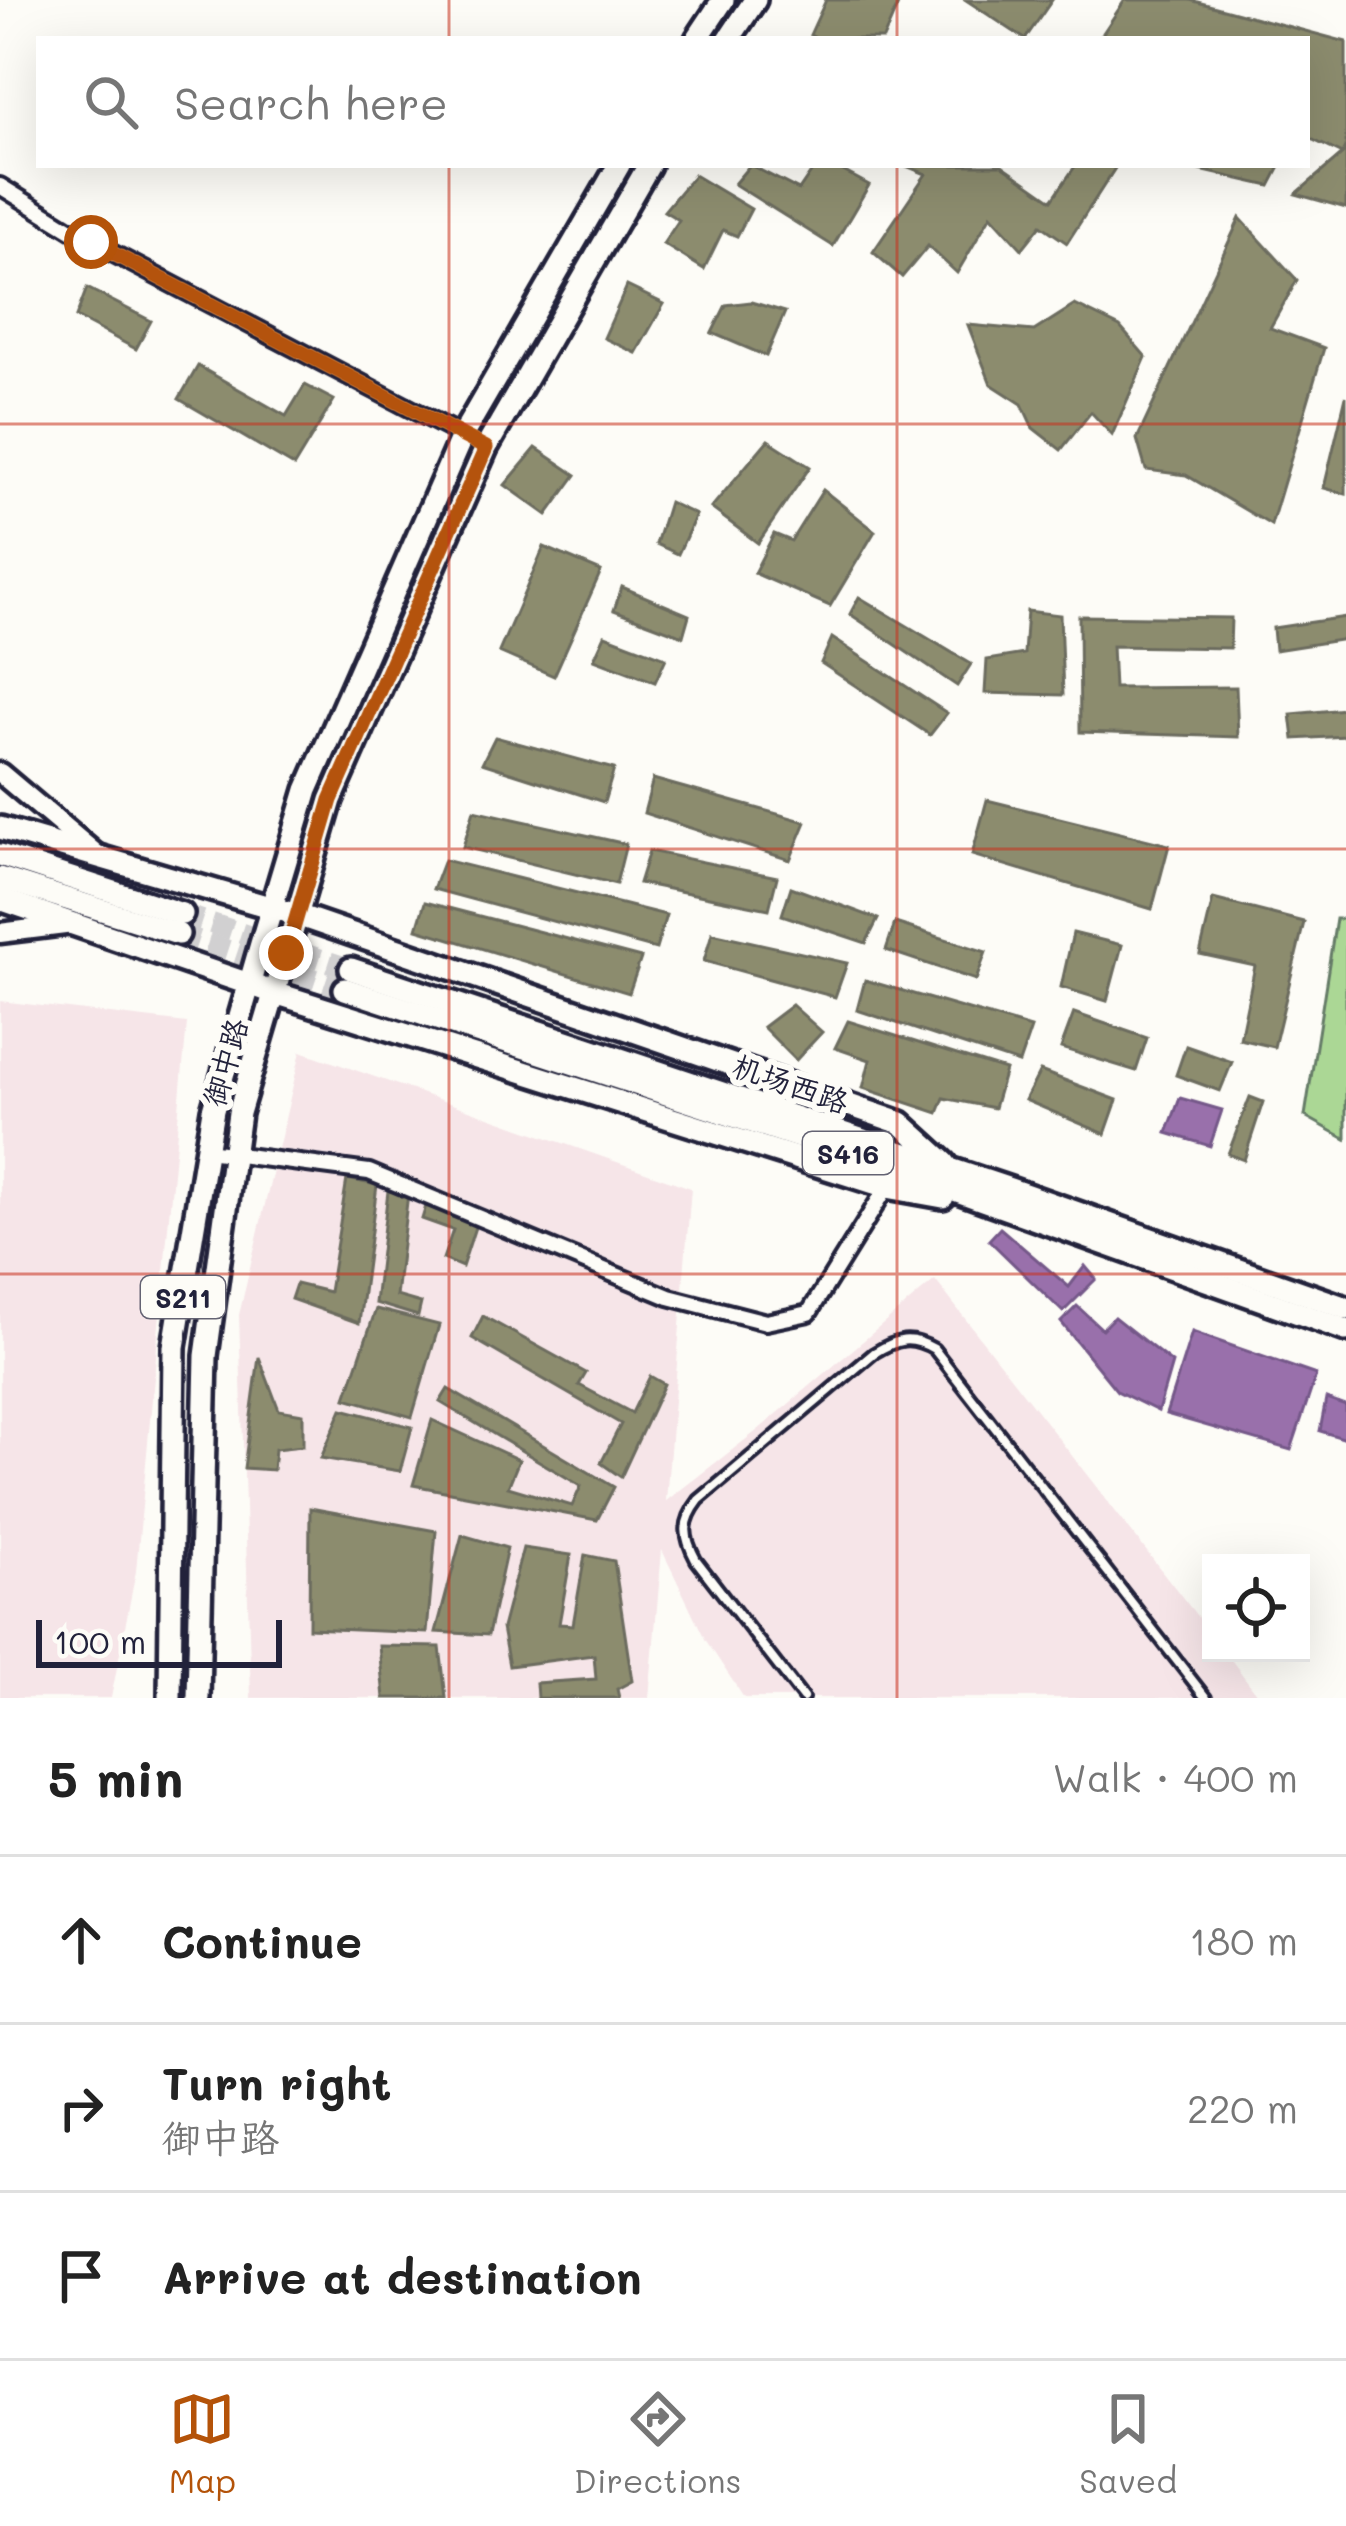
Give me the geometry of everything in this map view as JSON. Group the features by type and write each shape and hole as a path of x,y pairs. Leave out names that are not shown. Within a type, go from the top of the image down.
{"main road":[{"path":"699,36 723,0"},
{"path":"731,36 755,0"},
{"name":"御中路","path":"170,1698 174,1347 213,1110 272,907 307,790 462,436 617,168"},
{"name":"御中路","path":"198,1698 206,1356 232,1154 274,993 331,800 486,448 648,168"},
{"path":"0,828 297,915 901,1123 952,1169"},
{"path":"0,856 180,924 0,878"},
{"path":"0,899 274,993 887,1187 1004,1208"},
{"name":"机场西路","path":"1004,1208 348,979 952,1169 1346,1308"},
{"name":"S416","path":"1004,1208 1346,1330"}],"street":[{"path":"0,186 91,242 486,448"},
{"path":"0,773 100,857"},
{"path":"0,933 73,924"},
{"path":"207,1151 369,1172 669,1297 766,1322 809,1313 887,1187"}],"lane":[{"path":"803,1698 696,1560 685,1527 699,1500 874,1353 903,1338 917,1339 934,1349 1207,1698"}],"shaded area":[{"path":"0,1001 187,1023 136,1571 111,1698 0,1698"},
{"path":"301,1051 691,1188 666,1501 935,1280 1202,1622 1202,1662 1233,1662 1260,1698 744,1698 705,1639 662,1550 649,1698 251,1698 239,1315"}],"green space":[{"path":"1336,919 1346,919 1346,1139 1305,1116"}],"building: Offices":[{"path":"1180,1098 1222,1110 1210,1146 1167,1133"},
{"path":"1000,1228 1069,1287 1085,1266 1096,1279 1063,1312 989,1240"},
{"path":"1077,1306 1102,1329 1114,1317 1172,1363 1158,1411 1117,1391 1061,1322"},
{"path":"1192,1332 1316,1375 1291,1450 1166,1414"},
{"path":"1326,1399 1346,1406 1346,1439 1320,1431"}],"building: Industry":[{"path":"826,0 900,0 884,36 810,35"},
{"path":"966,0 1052,0 1027,36"},
{"path":"1125,0 1190,0 1346,42 1346,148 1343,154 1310,138 1310,36 1101,36"},
{"path":"1346,151 1346,208 1296,194"},
{"path":"747,168 756,168 799,190 814,168 838,168 869,185 833,246 734,184"},
{"path":"911,168 1006,168 1052,200 1074,168 1115,168 1067,243 1041,225 1022,249 991,215 957,273 928,246 902,277 873,252 926,174"},
{"path":"1191,168 1279,168 1270,186"},
{"path":"694,175 751,209 737,236 723,230 704,269 663,244 679,220 664,211"},
{"path":"1240,218 1297,280 1270,328 1324,348 1271,525 1186,475 1146,470 1137,439"},
{"path":"627,286 664,304 636,353 604,338"},
{"path":"87,288 151,321 136,349 76,317"},
{"path":"751,302 785,312 766,356 712,333 726,305"},
{"path":"1075,305 1120,327 1146,357 1112,435 1091,412 1061,450 1033,428 1022,404 991,384 968,325 1034,331"},
{"path":"198,366 286,416 305,385 334,400 294,466 179,399"},
{"path":"1346,396 1346,494 1324,488"},
{"path":"768,440 810,467 758,543 711,508"},
{"path":"536,448 576,475 547,515 505,485"},
{"path":"823,490 875,531 830,606 754,573 774,534 791,541"},
{"path":"669,502 696,515 678,554 656,544"},
{"path":"544,547 601,571 554,676 499,652"},
{"path":"622,587 689,615 683,636 614,610"},
{"path":"859,597 971,664 957,686 850,614"},
{"path":"1027,611 1060,615 1063,695 985,693 987,660 1024,654"},
{"path":"1079,616 1231,618 1230,648 1112,646 1114,688 1236,687 1238,737 1080,732"},
{"path":"1346,617 1346,639 1275,650 1273,628"},
{"path":"605,635 666,658 655,682 594,659"},
{"path":"832,638 947,713 930,735 821,663"},
{"path":"1346,709 1346,736 1294,739 1291,714"},
{"path":"495,737 614,769 604,802 482,763"},
{"path":"653,779 806,822 790,860 644,813"},
{"path":"987,800 1169,845 1152,909 972,855"},
{"path":"474,810 626,844 616,884 463,847"},
{"path":"649,851 777,877 769,909 639,883"},
{"path":"444,860 666,915 656,949 433,889"},
{"path":"791,887 878,919 866,943 782,915"},
{"path":"1213,899 1304,922 1274,1047 1240,1039 1255,966 1200,954"},
{"path":"425,902 641,958 629,993 417,929"},
{"path":"895,923 986,952 976,980 886,950"},
{"path":"712,933 847,963 835,997 704,961"},
{"path":"1073,933 1122,945 1107,1001 1061,987"},
{"path":"865,980 1031,1028 1019,1063 857,1010"},
{"path":"792,1005 822,1032 796,1060 763,1027"},
{"path":"1074,1013 1147,1038 1136,1071 1061,1048"},
{"path":"848,1021 1005,1070 994,1108 944,1098 938,1113 863,1088 870,1060 835,1048"},
{"path":"1186,1046 1232,1062 1220,1091 1176,1075"},
{"path":"1040,1071 1117,1100 1105,1134 1025,1100"},
{"path":"1250,1097 1263,1102 1244,1160 1228,1154"},
{"path":"347,1179 377,1185 359,1323 291,1299 296,1284 329,1292"},
{"path":"388,1191 408,1193 396,1296 421,1303 418,1316 375,1303"},
{"path":"426,1206 476,1224 462,1267 443,1259 453,1230 422,1219"},
{"path":"376,1309 439,1325 412,1417 346,1398"},
{"path":"483,1316 586,1373 579,1385 632,1413 650,1376 664,1384 621,1477 601,1463 621,1424 472,1338"},
{"path":"259,1357 279,1410 303,1414 303,1446 275,1449 273,1470 244,1468"},
{"path":"448,1389 614,1487 597,1520 413,1485 432,1420 519,1460 508,1487 572,1506 581,1486 440,1402"},
{"path":"342,1409 412,1427 400,1471 321,1458"},
{"path":"310,1508 436,1531 427,1633 309,1628"},
{"path":"462,1535 507,1548 488,1635 436,1632"},
{"path":"523,1548 571,1555 559,1624 573,1625 585,1555 614,1561 632,1681 617,1689 619,1698 537,1698 536,1683 596,1679 594,1655 509,1666 502,1628"},
{"path":"379,1646 440,1647 446,1698 384,1698"}],"tunnel":[{"path":"182,914 351,969"},
{"path":"178,934 345,989"}],"route":[{"path":"91,242 486,448 331,800 286,953"}]}
